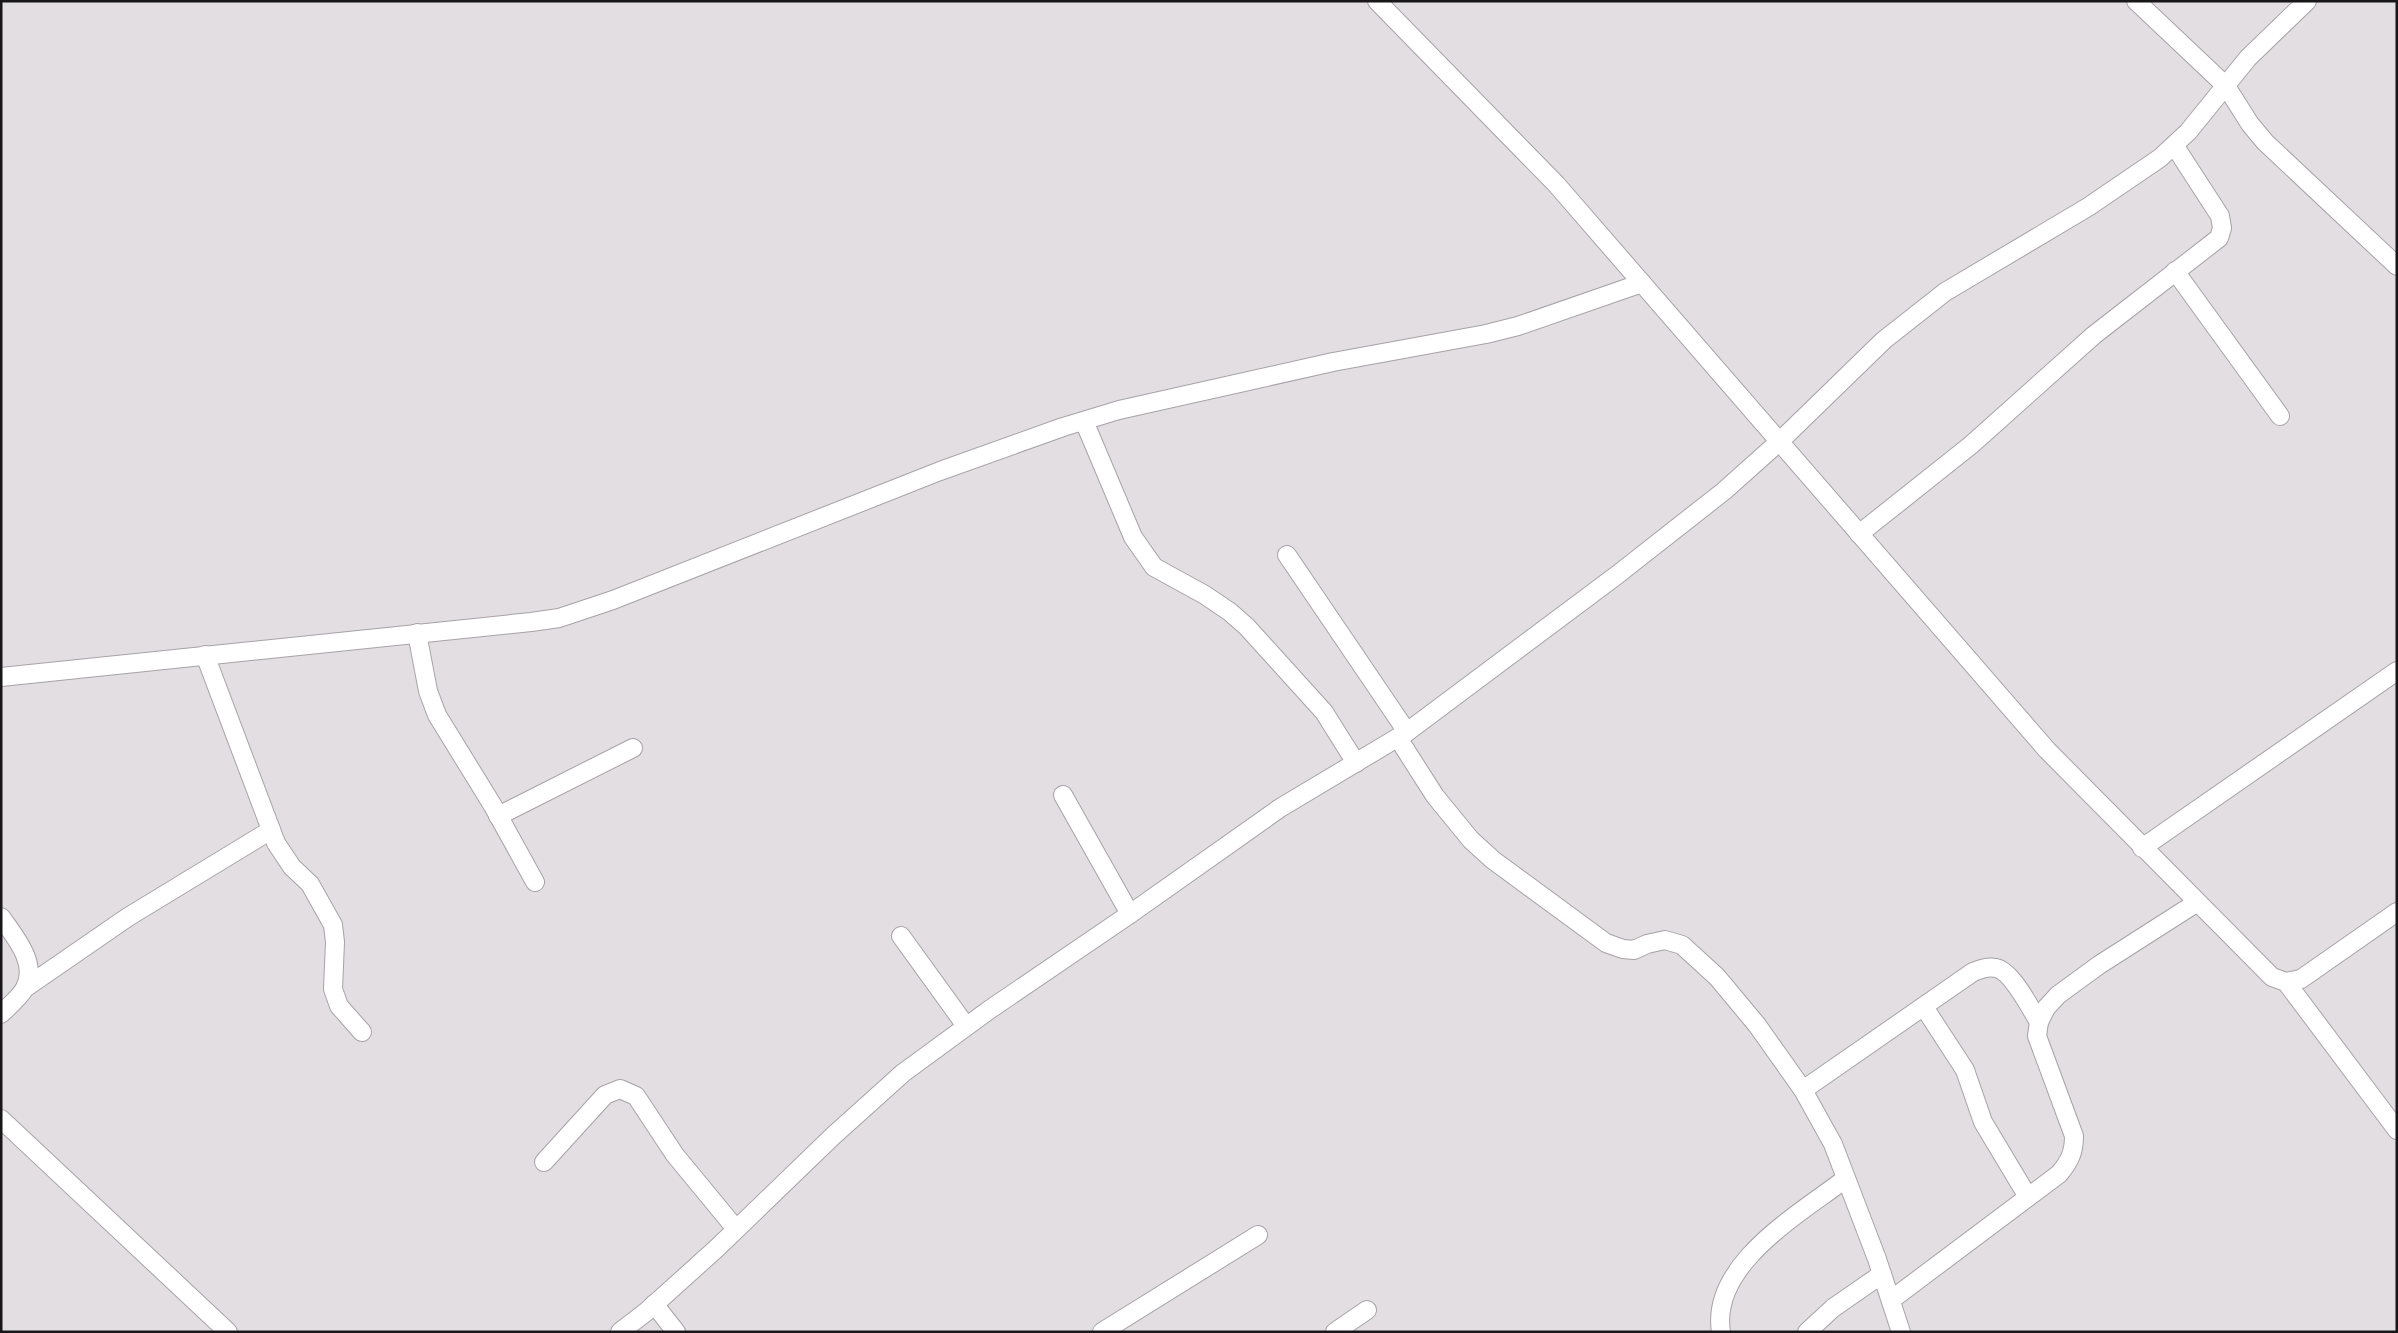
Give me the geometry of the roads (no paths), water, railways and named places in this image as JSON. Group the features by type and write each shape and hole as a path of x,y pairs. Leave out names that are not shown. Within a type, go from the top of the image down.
{"street":[{"path":"1377,1 1556,184 2047,750 2196,903 2272,977 2286,982 2301,980 2397,912"},
{"path":"2136,1 2226,86 2250,124 2265,142 2397,266"},
{"path":"620,1332 654,1304 736,1229 826,1142 903,1073 966,1026 1130,914 1280,808 1402,735 1669,535 1724,491 1780,441 1884,340 1945,292 2088,207 2160,158 2174,145 2226,86 2248,58 2307,1"},
{"path":"1859,534 1971,445 2094,335 2219,238 2222,228 2220,216 2174,145"},
{"path":"2175,271 2280,416"},
{"path":"1,677 559,618 613,600 940,471 1119,410 1314,366 1486,334 1518,326 1642,283"},
{"path":"1084,421 1133,537 1154,567 1205,595 1230,612 1246,626 1324,712 1356,763"},
{"path":"1287,555 1402,735 1435,796 1471,840 1493,860 1606,943 1623,949 1634,950 1647,944 1665,940 1682,944 1717,976 1757,1025 1803,1090 1833,1144 1882,1274 1901,1332"},
{"path":"417,633 428,691 437,715 535,882"},
{"path":"205,655 276,843 292,867 310,884 333,925 335,942 333,989 339,1006 362,1032"},
{"path":"2142,848 2397,671"},
{"path":"498,816 633,748"},
{"path":"1063,794 1130,914"},
{"path":"1,1014 25,988 128,917 271,830"},
{"path":"1891,1300 2059,1174 2068,1164 2074,1151 2074,1136 2037,1036 2039,1022 2046,1008 2077,979 2196,903"},
{"path":"1,917 18,941 29,965 25,988"},
{"path":"901,936 966,1026"},
{"path":"1803,1090 1924,1008 1973,972 1983,968 1995,968 2005,972 2039,1022"},
{"path":"2286,982 2397,1130"},
{"path":"1924,1008 1965,1070 1983,1122 2028,1196"},
{"path":"544,1162 605,1095 620,1089 636,1096 675,1155 736,1229"},
{"path":"1,1118 109,1217 228,1332"},
{"path":"1721,1332 1720,1306 1736,1272 1768,1238 1845,1178"},
{"path":"1102,1332 1258,1235"},
{"path":"1807,1332 1833,1308 1882,1274"},
{"path":"654,1304 676,1332"},
{"path":"1335,1332 1367,1310"}]}
